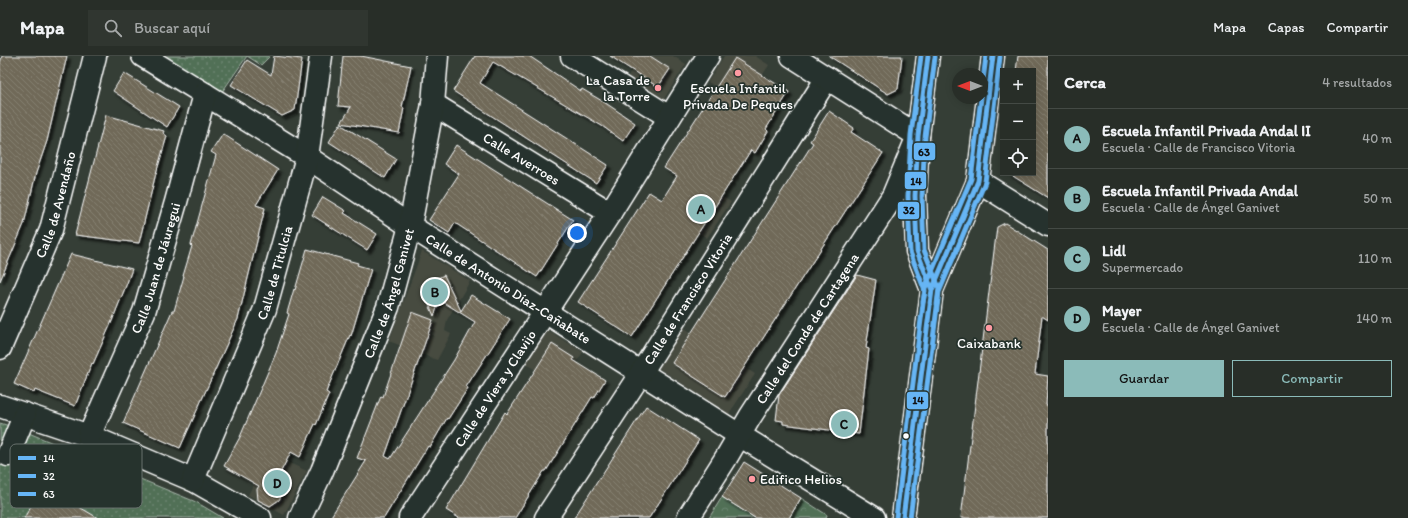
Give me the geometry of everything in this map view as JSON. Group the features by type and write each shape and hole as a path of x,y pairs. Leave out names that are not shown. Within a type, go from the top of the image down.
{"street":[{"name":"Calle de Avendaño","path":"0,348 51,230 95,56"},
{"name":"Calle de Antonio Díaz-Cañabate","path":"143,56 307,157 410,226 545,312 739,435 874,518"},
{"name":"Calle de Titulcia","path":"193,480 266,309 307,157 321,56"},
{"name":"Calle de Ángel Ganivet","path":"300,518 322,471 388,307 410,226 433,104 437,56"},
{"path":"572,56 669,117"},
{"name":"Calle de Viera y Clavijo","path":"410,518 610,213 708,56"},
{"path":"792,56 918,136"},
{"path":"928,56 918,136 916,196 917,251 932,290"},
{"path":"903,518 932,290 978,181 993,56"},
{"name":"Calle de Francisco Vitoria","path":"546,518 641,373 827,78"},
{"name":"Calle Juan de Jáuregui","path":"89,436 144,312 205,94"},
{"name":"Calle Averroes","path":"433,104 610,213"},
{"name":"Calle del Conde de Cartagena","path":"688,518 739,435 893,196 918,136"},
{"path":"978,181 1048,224"},
{"path":"0,406 89,436 108,444"},
{"path":"12,444 25,414"},
{"path":"8,454 10,449"},
{"path":"142,458 193,480 260,518"}],"shaded area":[{"name":"La Casa de la Torre","path":"641,56 673,56 686,64 664,99 628,76"},
{"name":"Escuela Infantil Privada De Peques","path":"724,56 755,56 769,65 743,105 708,82"},
{"path":"695,179 731,202 707,238 672,215"},
{"path":"422,251 470,281 447,320 445,331 451,334 437,360 389,341"},
{"path":"683,327 755,374 729,414 657,367"},
{"path":"547,330 583,352 561,386 526,364"},
{"path":"269,454 307,471 284,515 248,495"}],"green space":[{"path":"163,56 247,56 222,92"},
{"path":"247,56 270,56 261,65"},
{"path":"0,423 55,444 10,444 10,508 142,508 142,480 196,502 223,518 0,518"},
{"path":"722,497 755,518 709,518"},
{"path":"801,498 827,515 826,518 789,518"}],"building":[{"path":"2,56 67,56 47,141 36,173 24,224 0,281 0,64"},
{"path":"274,56 302,59 295,110 282,116 231,85 247,60 271,75"},
{"path":"343,56 361,56 411,66 402,107 404,108 399,133 341,123 351,107 338,106"},
{"path":"475,56 529,56 581,91 582,89 635,123 623,141 602,126 493,62 480,83 608,165 596,183 453,91"},
{"path":"610,56 650,56 670,69 658,87"},
{"path":"829,56 902,56 898,89 888,94"},
{"path":"1018,56 1048,56 1048,198 1013,176 1036,176 1036,68 1016,68"},
{"path":"735,58 789,92 766,129 768,131 755,153 751,150 632,337 578,302 649,192 662,200 677,176 664,168"},
{"path":"124,73 179,107 167,127 113,91"},
{"path":"829,111 854,128 851,132 883,153 725,397 672,363 813,143 810,141"},
{"path":"106,115 164,131 163,133 167,136 155,177 139,243 75,235"},
{"path":"340,124 396,159 385,178 329,142"},
{"path":"223,134 278,170 256,205 265,208 238,319 180,448 123,423 172,311 174,311 216,155 211,152"},
{"path":"456,145 573,220 537,277 455,223 449,233 429,220 459,174 444,164"},
{"path":"323,197 346,211 344,213 377,234 367,250 312,215"},
{"path":"1005,223 1048,250 1048,320 1042,316 1035,374 1048,376 1046,405 1048,405 1048,518 961,518 997,227"},
{"path":"307,249 358,263 357,265 371,269 351,336 350,335 326,392 329,394 316,425 315,424 300,457 291,452 277,479 287,485 279,500 270,506 258,500 257,489 259,486 224,466 240,437 276,353 289,314 287,313"},
{"path":"71,254 132,269 112,321 93,364 92,363 75,406 35,390 34,393 14,384"},
{"path":"444,275 461,311 471,295 510,319 466,387 468,388 448,419 447,418 430,447 428,446 384,518 330,518 366,461 357,458 381,396 383,397 412,312 433,320 385,456 390,459 454,360 475,322 440,300 434,316 421,286"},
{"path":"857,275 876,280 866,348 869,349 859,434 783,424 783,421 776,420 779,395"},
{"path":"552,344 574,358 573,360 605,380 594,398 592,397 515,518 459,518 446,510 505,412 507,414"},
{"path":"646,406 699,440 664,495 649,518 574,518"},
{"name":"Edifico Helios","path":"744,462 801,498 789,518 755,518 722,497"},
{"path":"30,508 81,508 98,518 24,518"}],"transit line":[{"name":"32","path":"921,56 911,135 908,196 910,252 925,291 923,302"},
{"name":"14","path":"928,56 918,136 915,196 917,251 932,290 930,303"},
{"name":"63","path":"985,68 986,56"},
{"name":"14","path":"903,518 932,290 978,181 993,56"},
{"name":"63","path":"935,57 925,137 922,196 924,250 939,288 937,304"},
{"name":"32","path":"910,518 939,292 985,182 1000,57"},
{"name":"63","path":"896,517 925,288 971,179 980,104"}],"place":[{"name":"Escuela Infantil Privada De Peques","path":"738,73"},
{"name":"La Casa de la Torre","path":"658,88"},
{"name":"Escuela Infantil Privada Andal II","path":"701,209"},
{"name":"Escuela Infantil Privada Andal","path":"435,292"},
{"name":"Caixabank","path":"989,328"},
{"name":"Lidl","path":"844,424"},
{"name":"Edifico Helios","path":"752,479"},
{"name":"Mayer","path":"277,483"}]}
